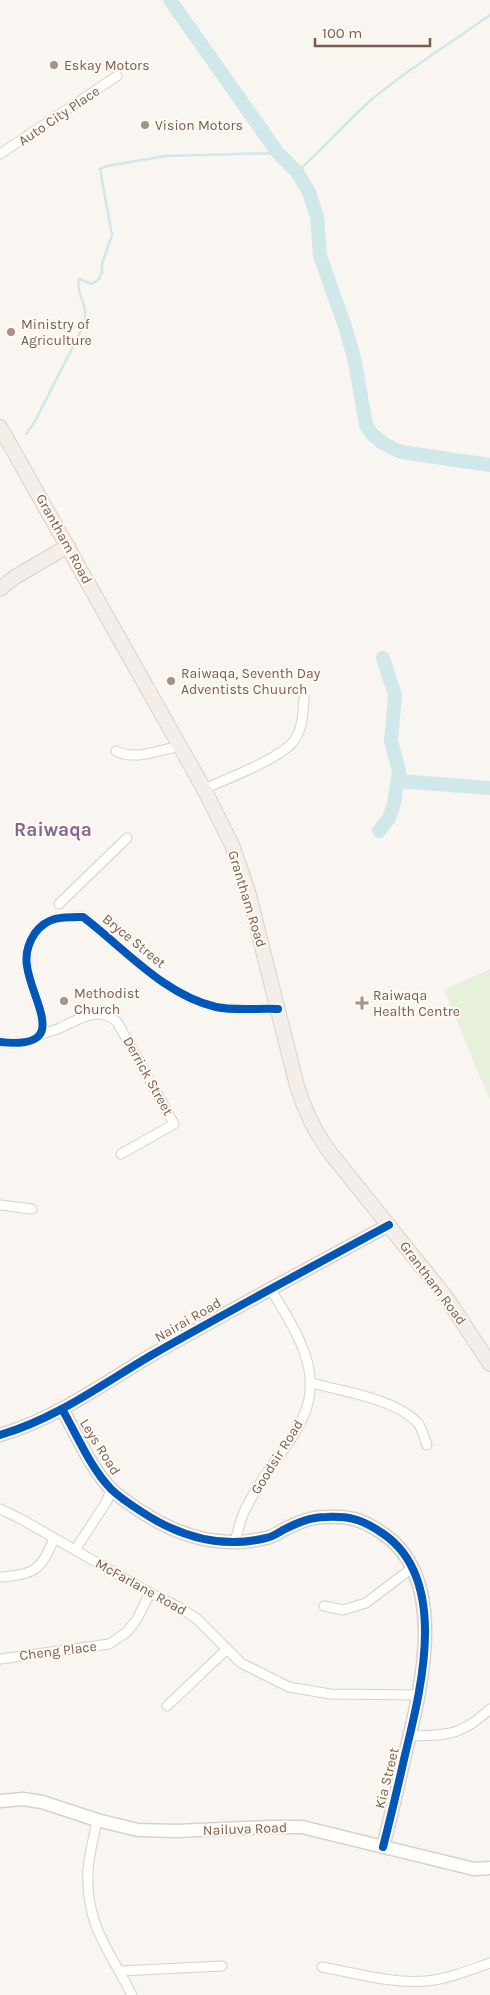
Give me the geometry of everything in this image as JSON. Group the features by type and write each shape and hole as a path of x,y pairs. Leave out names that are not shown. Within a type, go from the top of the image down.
{"main road":[{"name":"Grantham Road","path":"0,427 204,789 232,845 248,891 297,1086 302,1103 316,1132 328,1150 446,1296 490,1364"},
{"path":"0,588 68,546"}],"street":[{"name":"Auto City Place","path":"0,154 117,76"},
{"path":"204,789 243,771 292,744 297,736 301,722 304,698"},
{"path":"116,751 125,754 136,754 179,746"},
{"path":"59,904 127,838"},
{"name":"Bryce Street","path":"41,1034 43,1020 26,964 27,952 32,938 42,925 54,919 68,917 83,917 152,973 195,1000 218,1007 278,1009"},
{"name":"Derrick Street","path":"41,1034 58,1029 91,1014 110,1016 117,1022 174,1124 121,1154"},
{"path":"0,1042 24,1044 35,1040 41,1034"},
{"path":"0,1205 32,1209"},
{"name":"Nairai Road","path":"0,1435 25,1428 62,1409 270,1288 389,1225"},
{"name":"Goodsir Road","path":"235,1542 245,1507 280,1456 305,1413 312,1384 307,1360 298,1336 270,1288"},
{"path":"312,1384 389,1404 405,1413 419,1425 427,1445"},
{"name":"Leys Road","path":"62,1409 95,1467 111,1489 132,1505 176,1531 196,1539 221,1543 268,1538 302,1521 324,1517 345,1517 363,1521 394,1540 412,1568 420,1589 426,1636 420,1695 415,1715"},
{"path":"75,1550 107,1501 111,1489"},
{"name":"McFarlane Road","path":"0,1509 21,1519 150,1593 179,1606 197,1618 241,1662 289,1687 330,1694 420,1695"},
{"path":"0,1577 16,1576 31,1571 43,1563 54,1539"},
{"path":"324,1606 343,1610 366,1603 412,1568"},
{"name":"Cheng Place","path":"0,1659 109,1644 127,1632 137,1619 150,1593"},
{"path":"166,1706 227,1648"},
{"path":"410,1736 456,1733 476,1722 490,1708"},
{"name":"Kia Street","path":"383,1847 415,1715"},
{"name":"Nailuva Road","path":"0,1801 23,1799 42,1802 97,1820 138,1830 302,1828 474,1869 490,1868"},
{"path":"97,1820 88,1868 89,1906 104,1947 120,1971 132,1995"},
{"path":"322,1966 398,1982 428,1981 460,1974 490,1963"},
{"path":"120,1971 222,1966"}],"green space":[{"path":"490,969 490,1100 444,990"}],"waterway":[{"path":"170,0 278,153 297,172 309,192 317,217 320,256 346,329 355,362 366,425 372,434 384,444 401,452 490,465"},
{"path":"297,172 371,100 490,15"},
{"path":"26,434 34,423 85,323 85,310 79,290 79,279 92,284 99,279 102,272 102,264 112,235 100,169 107,166 166,156 278,153"},
{"path":"379,831 389,818 394,804 399,771 391,741 395,695 383,658"},
{"path":"398,781 490,788"}],"cycle path":[{"path":"0,1042 22,1043 35,1039 42,1031 40,1008 27,966 27,953 29,944 40,927 51,920 62,918 83,917 145,969 179,992 197,1001 223,1008 278,1009"},
{"path":"0,1435 59,1411 180,1339 389,1225"},
{"path":"62,1409 90,1461 111,1489 134,1507 171,1528 186,1534 217,1541 249,1541 270,1537 309,1519 341,1517 354,1519 372,1527 401,1551 416,1575 423,1604 425,1635 423,1667 418,1698 383,1847"}],"place":[{"name":"Eskay Motors","path":"54,65"},
{"name":"Vision Motors","path":"145,125"},
{"name":"Ministry of Agriculture","path":"11,332"},
{"name":"Raiwaqa, Seventh Day Adventists Chuurch","path":"171,681"},
{"name":"Methodist Church","path":"64,1001"},
{"name":"Raiwaqa Health Centre","path":"362,1003"}],"district":[{"name":"Raiwaqa","path":"53,830"}]}
